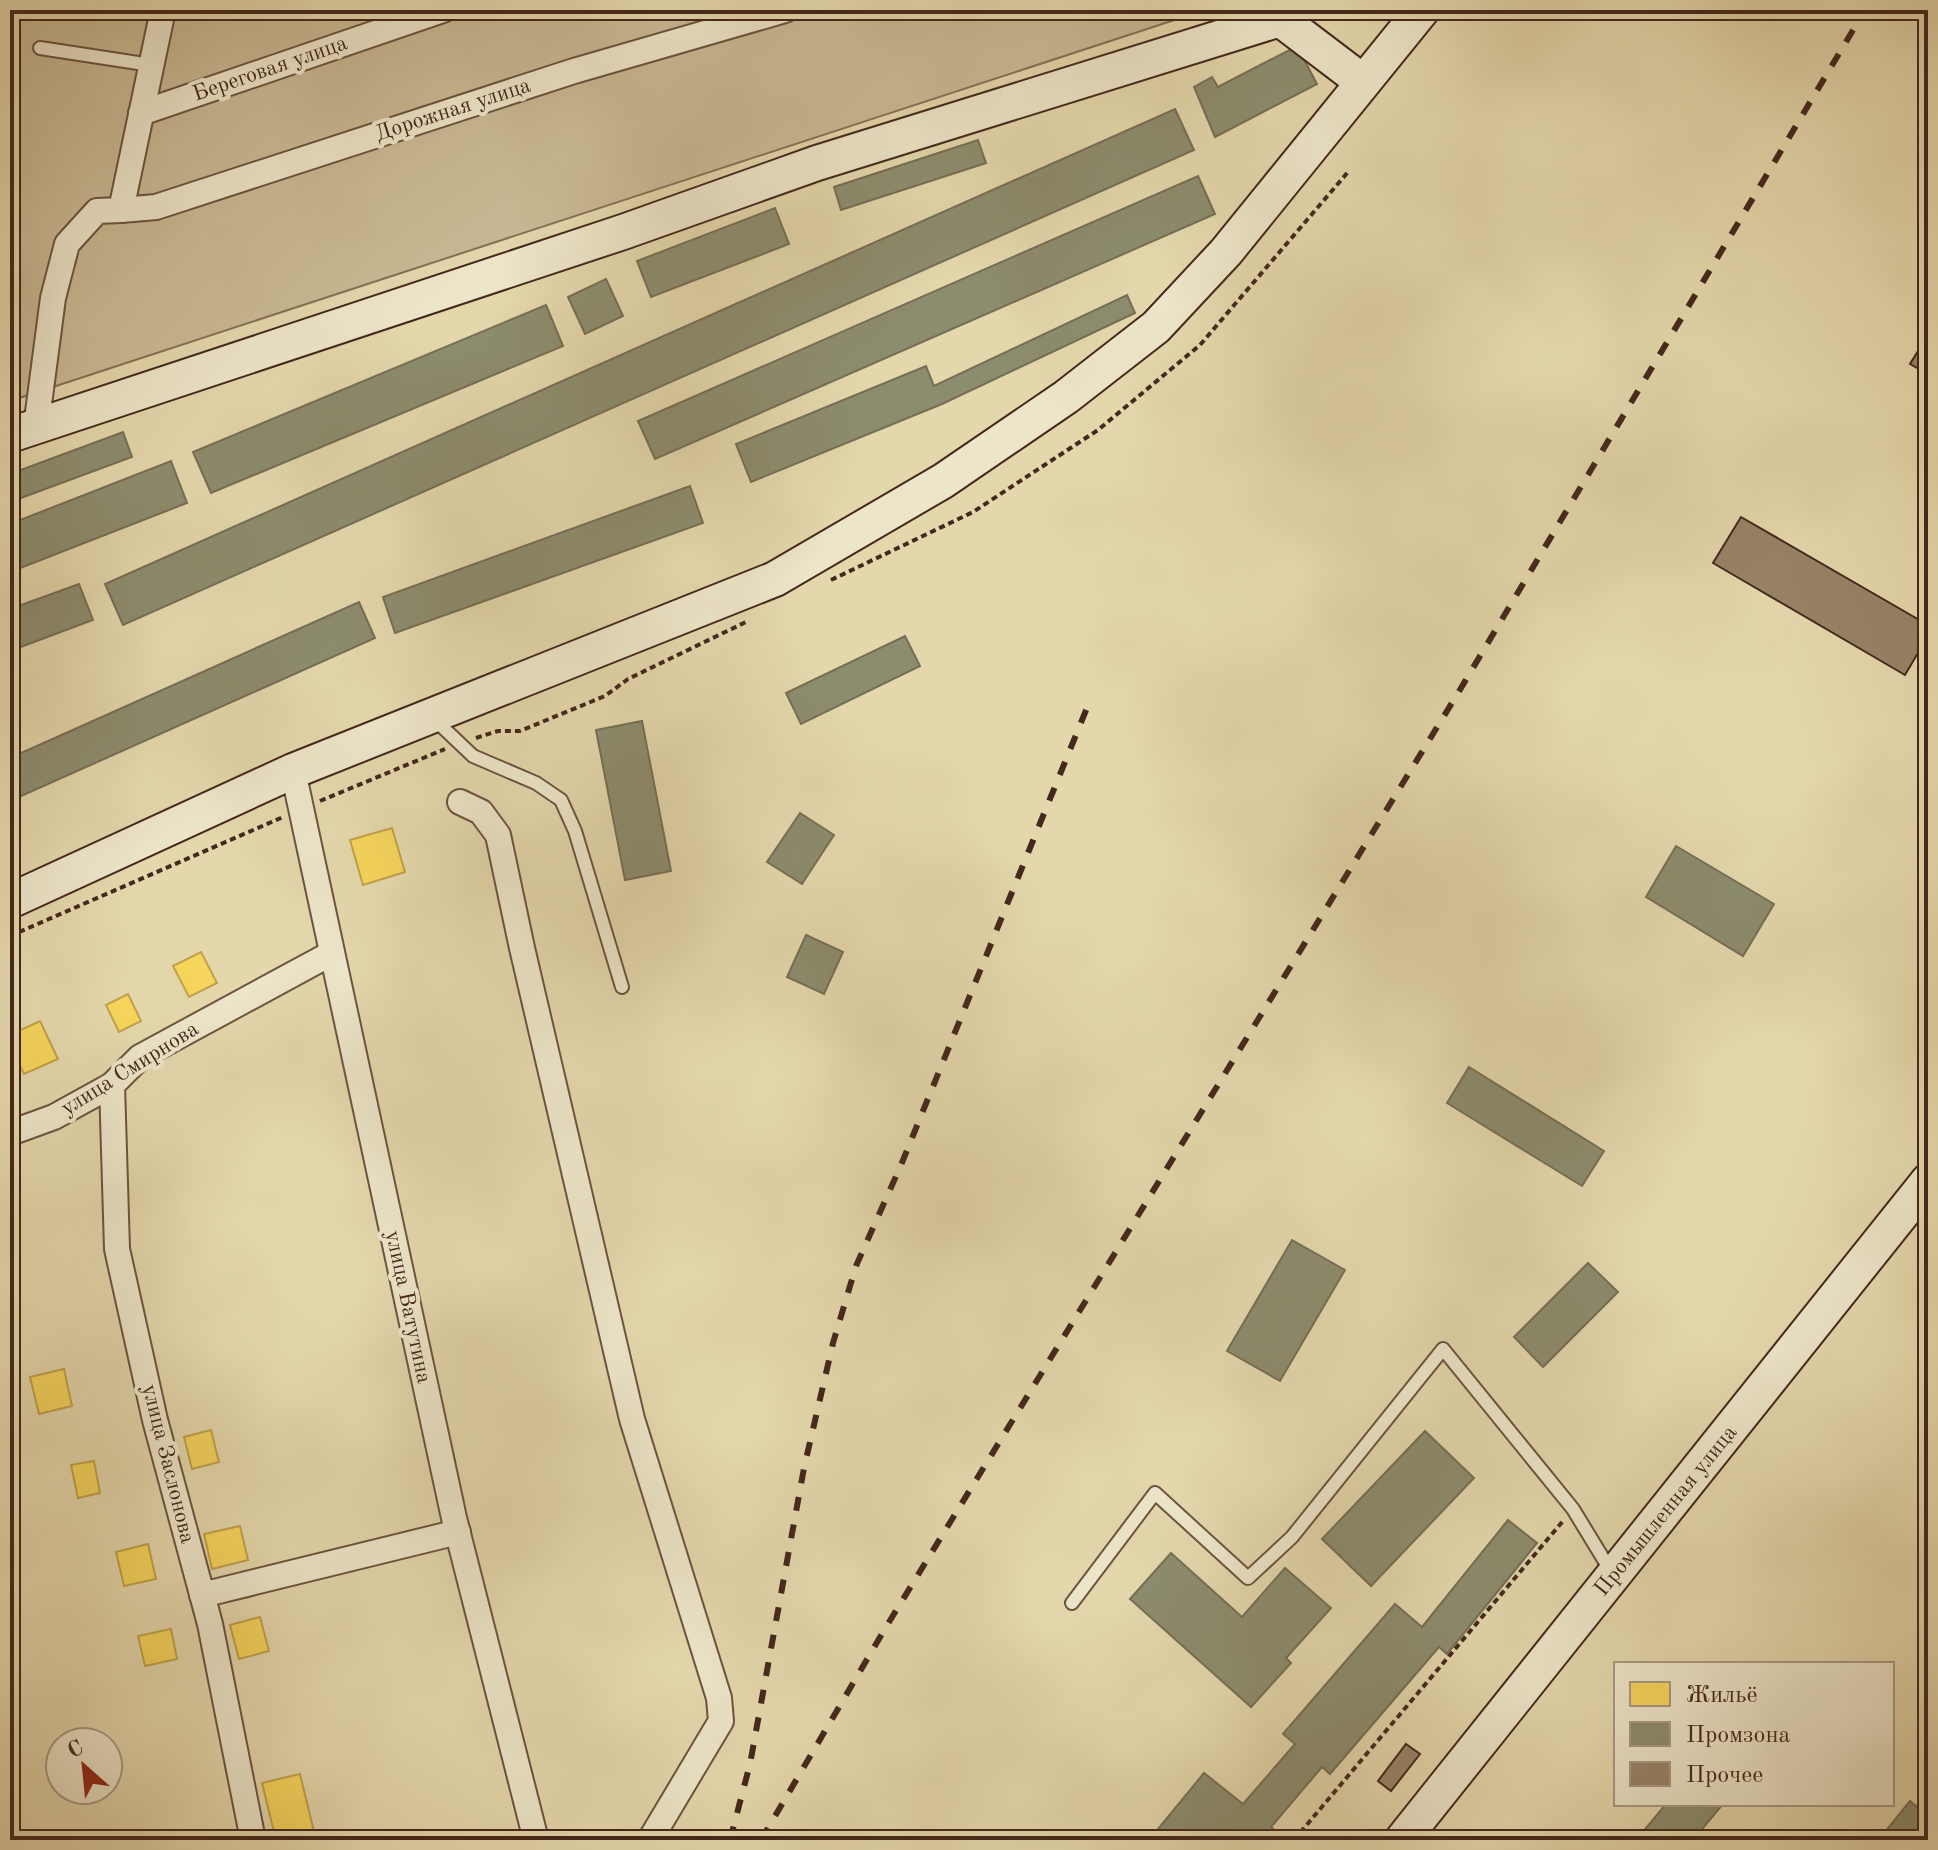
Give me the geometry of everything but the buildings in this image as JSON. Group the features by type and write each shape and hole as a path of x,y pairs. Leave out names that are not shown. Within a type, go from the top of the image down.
{"street":[{"path":"121,210 163,10"},
{"name":"Береговая улица","path":"141,113 443,10"},
{"name":"Дорожная улица","path":"23,431 67,244 97,211 156,207 574,71 785,10"},
{"path":"10,901 293,771 775,579 956,472 1066,397 1156,327 1226,252 1422,10"},
{"path":"23,431 623,232 817,163 1280,14 1363,82"},
{"name":"улица Ватутина","path":"293,771 458,1532 536,1840"},
{"path":"460,802 481,812 498,835 632,1419 719,1698 721,1721 650,1840"},
{"name":"улица Смирнова","path":"10,1133 54,1117 112,1085 140,1057 332,953"},
{"name":"улица Заслонова","path":"112,1085 117,1249 155,1420 202,1595 253,1840"},
{"name":"Промышленная улица","path":"1402,1840 1928,1181"},
{"path":"202,1595 458,1532"}],"lane":[{"path":"40,48 151,65"},
{"path":"429,715 473,756 536,783 561,800 575,831 622,987"},
{"path":"1072,1603 1155,1493 1248,1578 1292,1537 1443,1349 1573,1509 1614,1576"}],"path":[{"path":"1294,1840 1573,1509"}],"shaded area":[{"path":"10,10 1205,10 10,401"}],"railway":[{"path":"761,1840 886,1627 1458,693 1865,10"},
{"path":"730,1840 750,1764 804,1468 833,1343 856,1266 901,1165 1089,703"}]}
